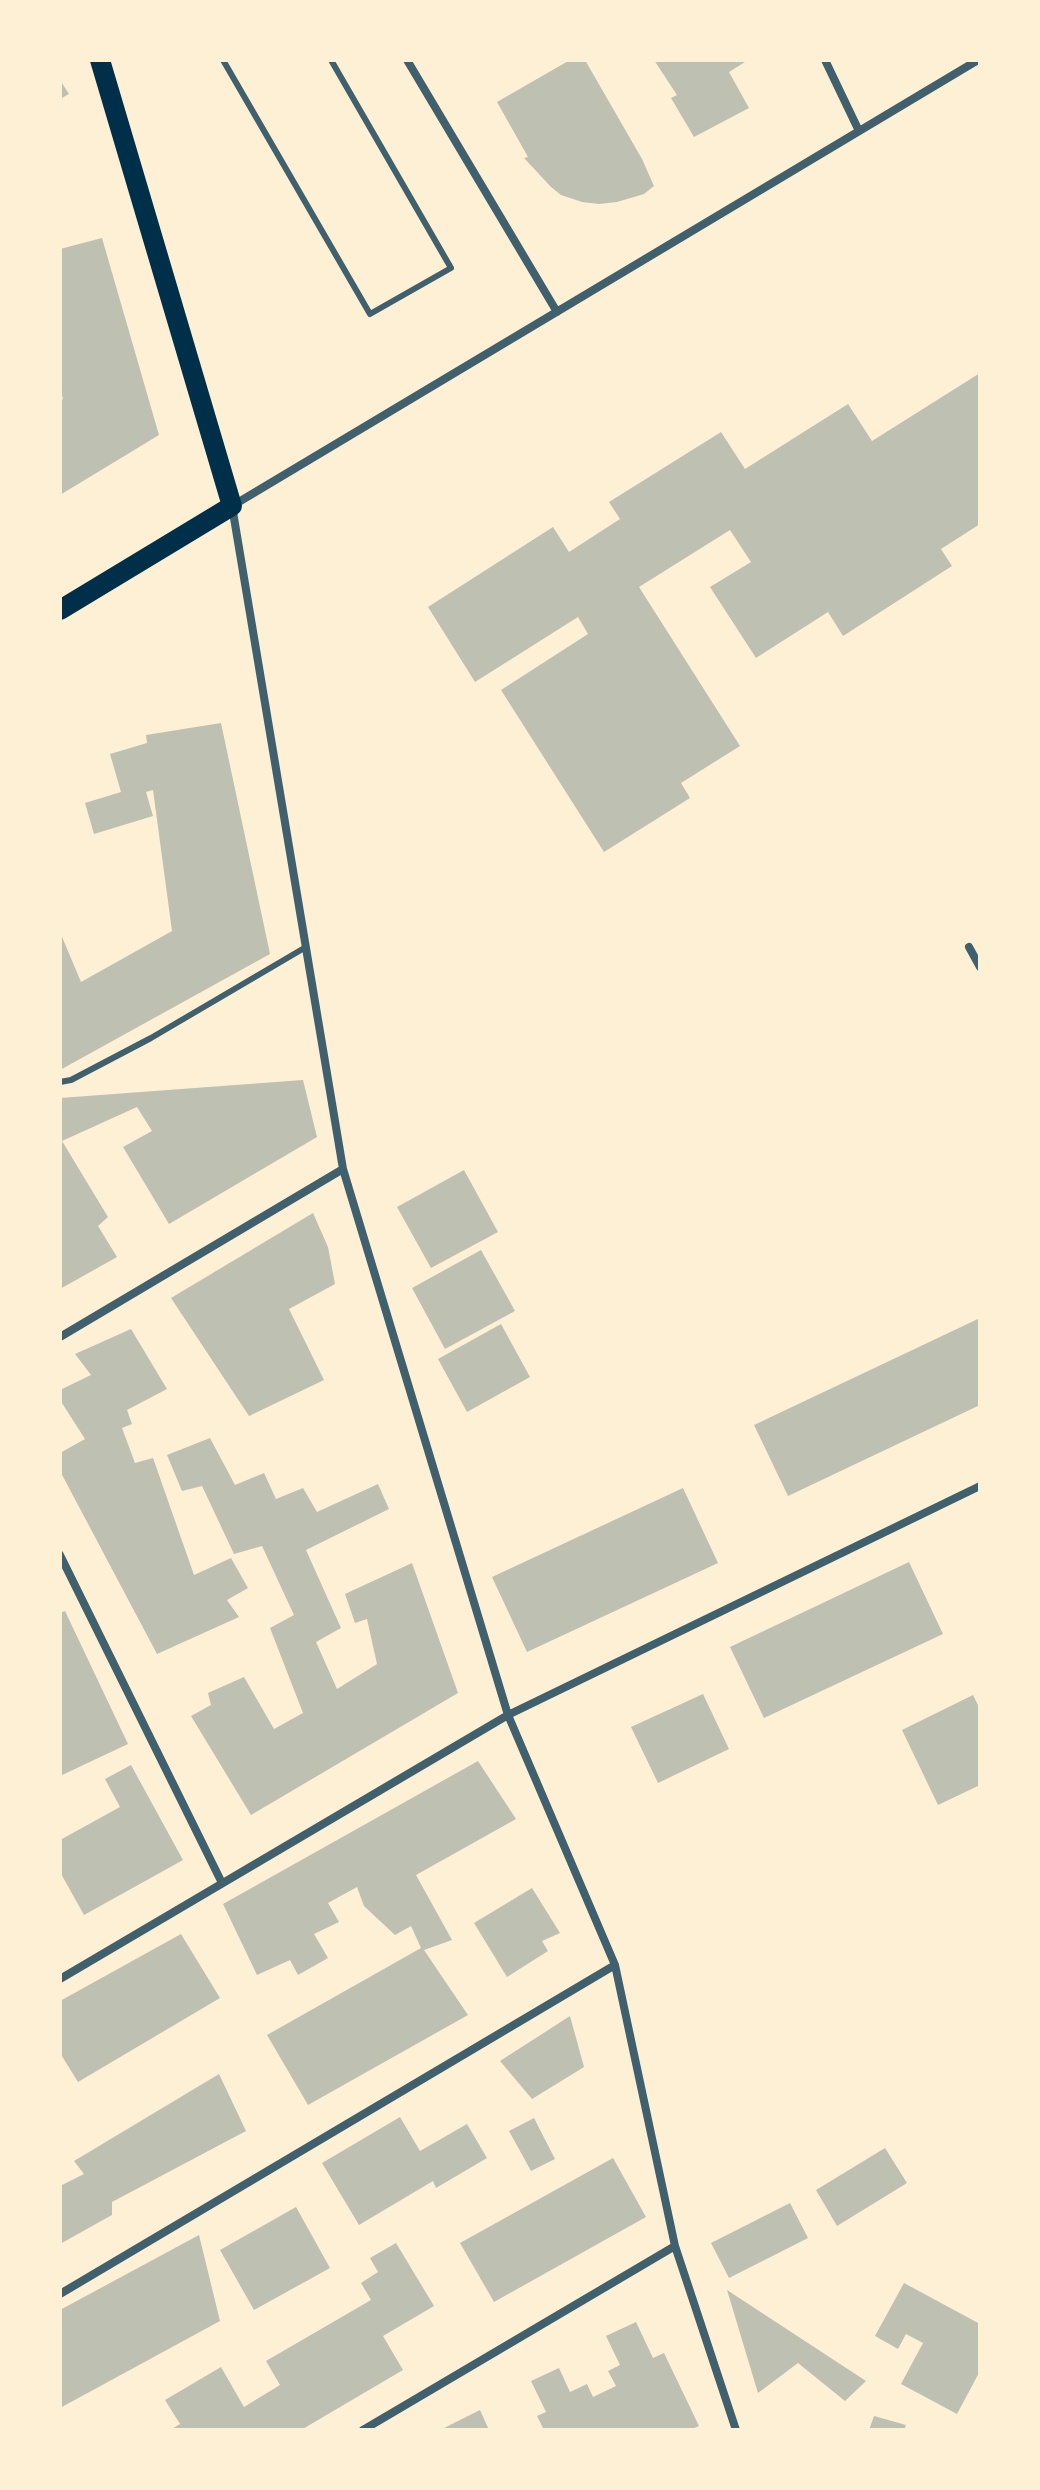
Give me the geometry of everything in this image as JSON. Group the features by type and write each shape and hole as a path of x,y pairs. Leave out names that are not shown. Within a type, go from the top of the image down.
{"main road":[{"path":"60,610 232,506 100,60"}],"street":[{"path":"407,60 557,312"},
{"path":"825,60 859,131"},
{"path":"736,2430 675,2246 615,1965 508,1715 343,1169 232,506 978,60"},
{"path":"969,947 980,967"},
{"path":"60,1337 343,1169"},
{"path":"60,1979 508,1715 980,1486"},
{"path":"60,1555 222,1883"},
{"path":"60,2294 615,1965"},
{"path":"363,2430 675,2246"}],"lane":[{"path":"223,60 370,314 451,268 331,60"},
{"path":"60,1082 71,1080 151,1038 306,947"}],"building":[{"path":"570,60 585,60 642,159 654,186 644,194 617,202 582,202 561,195 524,158 528,157 497,102"},
{"path":"654,60 744,60 729,72 749,108 694,137 671,98 677,95"},
{"path":"60,80 69,94 60,99"},
{"path":"102,238 159,435 60,495 60,401 63,399 60,387 60,249"},
{"path":"980,373 980,524 941,549 952,566 843,636 828,612 756,658 710,587 751,562 730,530 639,587 740,746 681,783 690,798 604,852 501,690 588,634 578,617 475,682 428,607 553,527 569,552 620,519 609,502 721,432 745,469 848,404 872,441"},
{"path":"221,723 270,954 60,1070 60,932 81,982 172,931 153,790 146,792 153,816 94,834 85,803 121,792 110,754 147,743 146,735"},
{"path":"303,1080 317,1137 169,1224 123,1147 152,1131 137,1107 62,1141 108,1217 98,1226 117,1257 60,1289 60,1098"},
{"path":"464,1170 498,1232 431,1268 397,1207"},
{"path":"313,1213 328,1247 335,1284 289,1309 324,1380 249,1416 171,1298"},
{"path":"481,1250 515,1311 445,1349 412,1288"},
{"path":"980,1318 980,1405 788,1496 754,1425"},
{"path":"501,1324 530,1377 467,1412 438,1359"},
{"path":"131,1329 167,1389 127,1410 132,1424 122,1428 135,1463 153,1458 194,1575 231,1558 248,1588 227,1600 239,1617 157,1654 60,1471 60,1453 85,1439 60,1400 60,1390 91,1375 75,1354"},
{"path":"210,1438 235,1485 264,1473 276,1499 303,1488 317,1512 378,1484 389,1509 306,1550 341,1628 316,1642 337,1689 377,1664 367,1619 355,1623 345,1594 412,1563 458,1693 251,1815 191,1716 211,1705 208,1693 244,1677 274,1729 303,1713 270,1628 294,1615 262,1546 234,1554 202,1486 182,1491 167,1455"},
{"path":"683,1488 718,1563 527,1652 492,1577"},
{"path":"909,1562 943,1634 764,1718 730,1647"},
{"path":"65,1611 128,1744 60,1776 60,1613"},
{"path":"703,1694 729,1749 658,1783 631,1727"},
{"path":"973,1695 980,1709 980,1785 938,1805 902,1730"},
{"path":"478,1761 516,1819 416,1875 452,1940 424,1950 468,2015 308,2105 267,2035 421,1948 411,1926 395,1935 364,1906 357,1887 328,1903 339,1922 314,1934 328,1958 298,1975 290,1960 257,1975 223,1904"},
{"path":"131,1765 183,1860 84,1915 60,1872 60,1840 120,1807 105,1779"},
{"path":"532,1888 560,1933 542,1941 548,1951 507,1977 474,1923"},
{"path":"181,1934 220,1998 78,2082 60,2053 60,2001"},
{"path":"570,2016 584,2067 532,2099 500,2061"},
{"path":"219,2074 246,2131 112,2202 112,2215 60,2244 60,2186 84,2174 74,2161"},
{"path":"400,2117 420,2151 467,2124 487,2158 436,2188 433,2181 359,2225 322,2163"},
{"path":"534,2118 555,2159 531,2171 509,2131"},
{"path":"885,2148 907,2183 837,2226 816,2190"},
{"path":"613,2158 646,2217 494,2302 460,2243"},
{"path":"790,2203 808,2238 729,2278 711,2243"},
{"path":"296,2207 330,2268 254,2310 220,2250"},
{"path":"199,2235 220,2321 60,2408 60,2310"},
{"path":"396,2243 434,2306 383,2336 403,2370 301,2430 170,2430 180,2424 165,2400 221,2367 244,2407 280,2385 266,2361 371,2300 361,2283 378,2272 370,2258"},
{"path":"904,2283 980,2324 980,2371 957,2414 901,2384 923,2343 906,2334 898,2349 875,2336"},
{"path":"727,2290 866,2381 845,2401 798,2363 758,2393"},
{"path":"636,2322 653,2358 664,2353 699,2426 690,2430 544,2430 537,2416 546,2412 531,2381 559,2368 570,2392 587,2384 593,2397 616,2386 608,2371 620,2365 606,2336"},
{"path":"480,2410 489,2430 440,2430"},
{"path":"874,2416 906,2425 904,2430 869,2430"}]}
